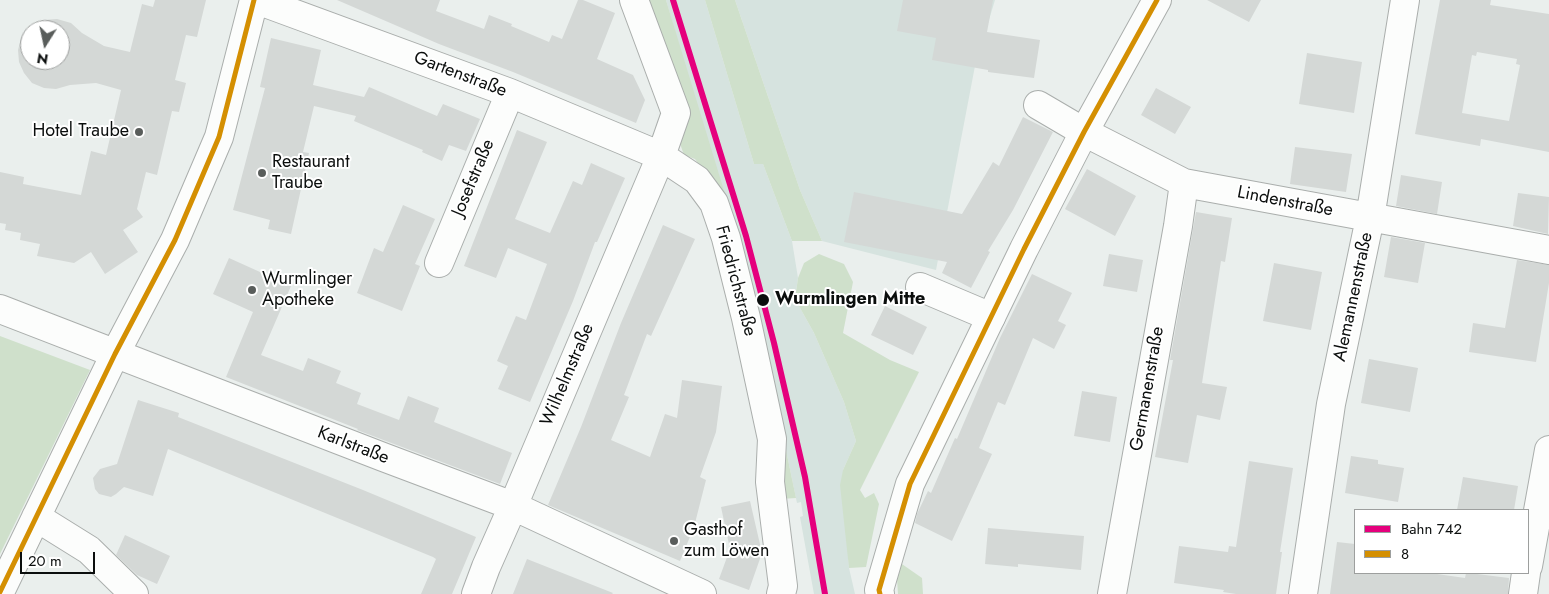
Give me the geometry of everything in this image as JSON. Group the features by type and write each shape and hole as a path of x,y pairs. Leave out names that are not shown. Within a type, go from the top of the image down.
{"street":[{"name":"Gartenstraße","path":"256,0 510,93 661,156"},
{"path":"0,592 115,354 175,240 219,137 256,0"},
{"path":"634,0 676,113 661,156"},
{"path":"880,594 879,590 910,484 1084,132 1157,0"},
{"name":"Alemannenstraße","path":"1303,594 1331,404 1370,218 1405,0"},
{"name":"Josefstraße","path":"439,262 510,93"},
{"name":"Lindenstraße","path":"1038,105 1084,132 1184,183 1549,250"},
{"name":"Wilhelmstraße","path":"476,594 661,156"},
{"name":"Friedrichstraße","path":"661,156 697,180 714,203 726,238 772,439 770,482 783,586 781,594"},
{"name":"Germanenstraße","path":"1112,594 1178,226 1184,183"},
{"path":"920,287 991,317"},
{"name":"Karlstraße","path":"0,309 513,506 702,594"},
{"path":"1529,560 1549,450"},
{"path":"36,517 89,550 134,594"},
{"path":"1522,594 1526,574"}],"shaded area":[{"path":"666,0 705,0 754,164 763,164 792,241 798,278 795,299 814,333 844,402 856,441 843,470 849,568 855,594 814,594 800,517 803,516 801,502 797,503 764,345"},
{"path":"735,0 995,0 975,66 936,270 822,241 800,190"}],"green space":[{"path":"642,0 666,0 739,240 764,345 796,498 781,499 707,176 695,159 684,155 677,135"},
{"path":"705,0 735,0 800,190 822,241 792,241 763,164 754,164"},
{"path":"819,254 844,264 853,282 843,333 890,360 919,372 860,490 865,498 874,493 879,504 866,567 849,568 840,485 843,470 856,441 844,402 814,333 795,299 798,278 804,263"},
{"path":"0,336 90,370 0,554"},
{"path":"899,562 922,578 923,594 898,594"}],"building":[{"name":"Hotel Traube","path":"155,0 206,0 197,37 186,35 175,80 186,83 179,112 172,111 157,175 146,172 137,209 143,217 123,230 138,252 105,274 91,252 74,263 37,256 40,244 20,240 21,233 5,230 6,224 0,223 0,172 24,177 23,184 81,195 91,151 106,155 121,90 96,83 70,85 56,89 44,88 32,83 23,70 70,70 70,23 82,33 104,46 130,52 142,4 153,7"},
{"path":"337,0 440,0 436,11 484,29 489,15 549,42 552,35 562,39 578,0 583,0 615,13 597,59 633,75 645,100 636,123 513,72 439,44"},
{"path":"903,0 993,0 987,32 1040,40 1034,78 988,72 988,70 932,60 936,38 897,31"},
{"path":"1207,0 1261,0 1249,22"},
{"path":"1440,0 1491,0 1490,5 1549,14 1549,152 1481,139 1480,146 1415,134","holes":["1477,52 1517,59 1516,64 1520,65 1509,121 1462,113 1472,55 1476,56"]},
{"path":"271,38 321,50 313,85 364,97 369,87 437,116 443,104 480,119 466,151 449,145 442,161 422,152 423,150 354,121 356,116 314,106 303,152 309,153 291,234 268,229 270,220 233,210 265,88 260,87"},
{"name":"Hotel Traube","path":"20,42 20,64 19,62 18,50"},
{"path":"1307,53 1362,62 1354,113 1299,104"},
{"path":"1156,88 1191,107 1175,134 1141,115"},
{"path":"1023,117 1053,132 1013,210 988,251 990,252 971,288 942,273 947,262 844,242 854,192 962,214 993,162 999,166"},
{"path":"517,130 547,142 515,219 550,233 573,181 582,185 591,163 625,178 597,242 595,242 573,301 530,402 498,389 508,366 497,361 516,316 526,320 547,264 508,248 496,278 464,266"},
{"path":"1295,147 1352,154 1346,192 1290,184"},
{"path":"1087,169 1136,196 1115,236 1065,209"},
{"path":"1401,175 1442,182 1437,214 1396,206"},
{"path":"1518,193 1549,197 1548,234 1513,226"},
{"path":"403,205 435,219 415,264 420,266 402,311 357,293 374,248 383,252"},
{"path":"1196,212 1232,218 1225,262 1221,261 1202,383 1227,387 1220,420 1197,415 1188,463 1155,457 1173,360 1170,360"},
{"path":"663,225 695,239 651,336 647,334 624,395 629,397 611,440 650,457 665,414 677,418 682,380 722,386 716,432 700,477 706,480 694,527 680,561 548,505 581,427 621,323"},
{"path":"1391,237 1425,243 1418,283 1384,277"},
{"path":"1109,254 1143,260 1137,292 1103,286"},
{"path":"229,258 291,286 261,355 303,371 308,358 341,371 336,383 361,393 357,404 399,420 408,396 439,408 434,422 512,453 500,484 357,430 226,377 253,312 213,294"},
{"path":"1517,260 1549,265 1549,283 1536,362 1469,352 1473,323 1505,328"},
{"path":"1274,263 1322,272 1311,330 1263,321"},
{"path":"1032,274 1072,293 1058,321 1066,325 1054,349 1033,338 1005,405 998,402 979,448 992,454 952,541 915,523 917,514 928,491 931,493 955,438 957,439 1000,338"},
{"path":"885,306 927,327 913,355 871,335"},
{"path":"1369,359 1418,368 1410,412 1361,403"},
{"path":"1082,391 1117,397 1110,442 1074,436"},
{"path":"138,400 179,413 178,417 476,537 452,594 421,594 436,559 433,557 168,449 153,496 124,487 111,497 99,494 95,489 93,478 100,469 117,464"},
{"path":"1351,456 1378,460 1378,464 1404,468 1398,502 1345,493"},
{"path":"1249,461 1293,468 1280,552 1282,552 1276,594 1236,594 1223,592 1224,590 1174,583 1179,546 1228,552 1229,546 1236,547"},
{"path":"1463,477 1518,486 1514,509 1457,509"},
{"path":"750,501 762,553 749,590 719,579 730,549 721,507"},
{"path":"988,528 1084,536 1081,570 1018,564 1018,567 985,564"},
{"path":"125,535 170,556 157,584 137,575 116,555"},
{"path":"1337,542 1354,544 1354,574 1437,574 1465,578 1466,574 1477,574 1509,578 1508,594 1330,594"},
{"path":"527,559 613,593 513,594"}],"rail line":[{"name":"742","path":"673,0 746,236 774,343 805,477 825,594"}],"transit line":[{"name":"8","path":"0,592 115,354 175,240 219,137 254,0"},
{"name":"8","path":"880,594 879,590 910,484 1024,249 1084,132 1157,0"}],"place":[{"name":"Hotel Traube","path":"139,132"},
{"name":"Restaurant Traube","path":"262,173"},
{"name":"Wurmlinger Apotheke","path":"252,290"},
{"name":"Wurmlingen Mitte","path":"763,300"},
{"name":"Gasthof zum Löwen","path":"674,541"}]}
